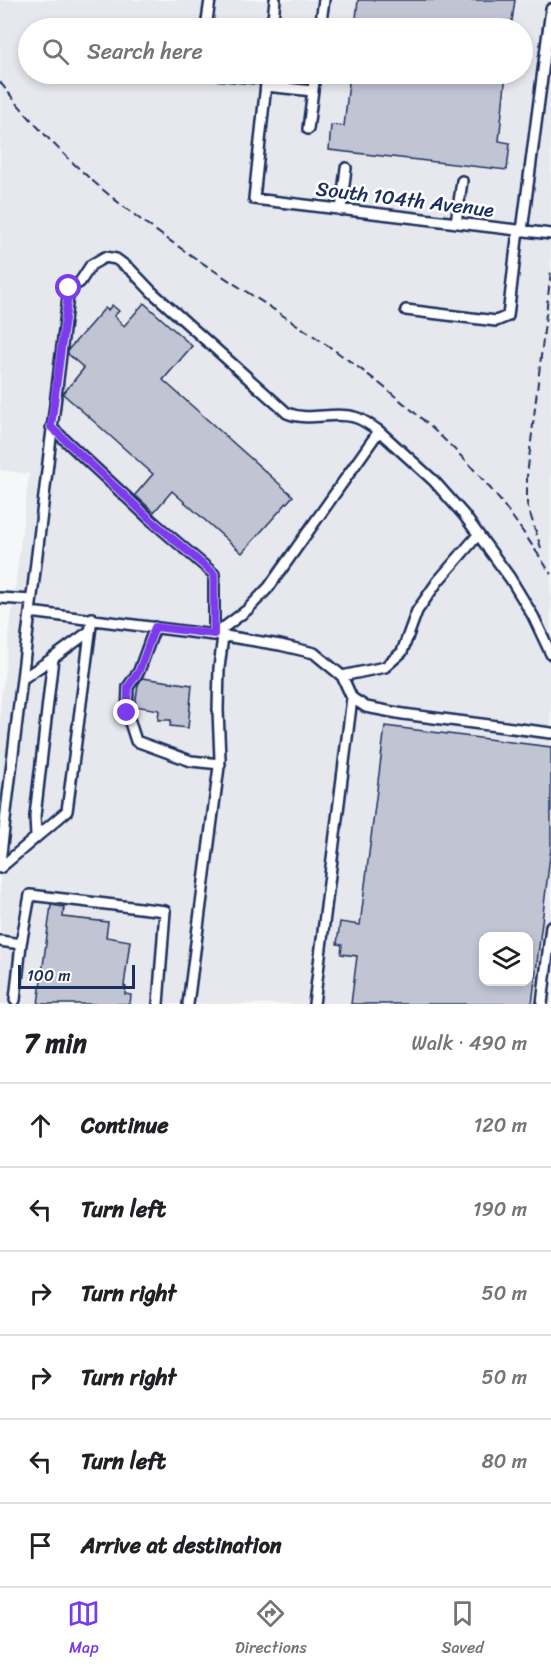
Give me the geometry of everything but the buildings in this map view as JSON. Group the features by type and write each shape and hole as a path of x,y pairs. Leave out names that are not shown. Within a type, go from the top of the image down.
{"street":[{"path":"208,18 210,0"},
{"path":"273,18 275,0"},
{"path":"321,18 324,0"},
{"path":"406,310 496,321 508,316 551,9"},
{"name":"South 104th Avenue","path":"266,84 254,199 551,234"},
{"path":"286,84 313,91"},
{"path":"308,129 314,84"},
{"path":"341,210 346,168"},
{"path":"456,223 462,181"},
{"path":"0,862 69,288 80,282 92,265 105,257 116,259 131,270 152,292 287,413 308,417 351,416 379,431 434,481 464,514 510,578 533,616 551,654"},
{"path":"51,427 151,520 214,574 218,635 220,764 188,1004"},
{"path":"218,635 269,587 379,431"},
{"path":"342,676 385,667 402,652 417,611 438,581 478,535"},
{"path":"0,598 31,600"},
{"path":"30,612 92,618 280,645 314,653 342,676 352,698 314,1004"},
{"path":"0,868 68,811 92,618"},
{"path":"155,627 139,671 128,687 127,713 136,741 191,761 220,764"},
{"path":"22,679 90,631"},
{"path":"36,837 35,816 53,658"},
{"path":"352,698 366,707 403,714 546,732 551,726"},
{"path":"15,1000 21,944 30,895 165,910 158,1004"},
{"path":"542,1004 551,926"},
{"path":"0,941 21,944"}],"shaded area":[{"path":"0,0 551,0 551,1004 0,1004 0,708 29,474 0,470"}],"railway":[{"path":"0,82 44,134 110,196 189,254 345,358 393,394 427,424 491,489 551,574"},
{"path":"541,548 527,504 527,476 551,271"}],"route":[{"path":"69,288 51,427 151,520 214,574 214,634 155,627 139,671 128,687 127,713"}]}
